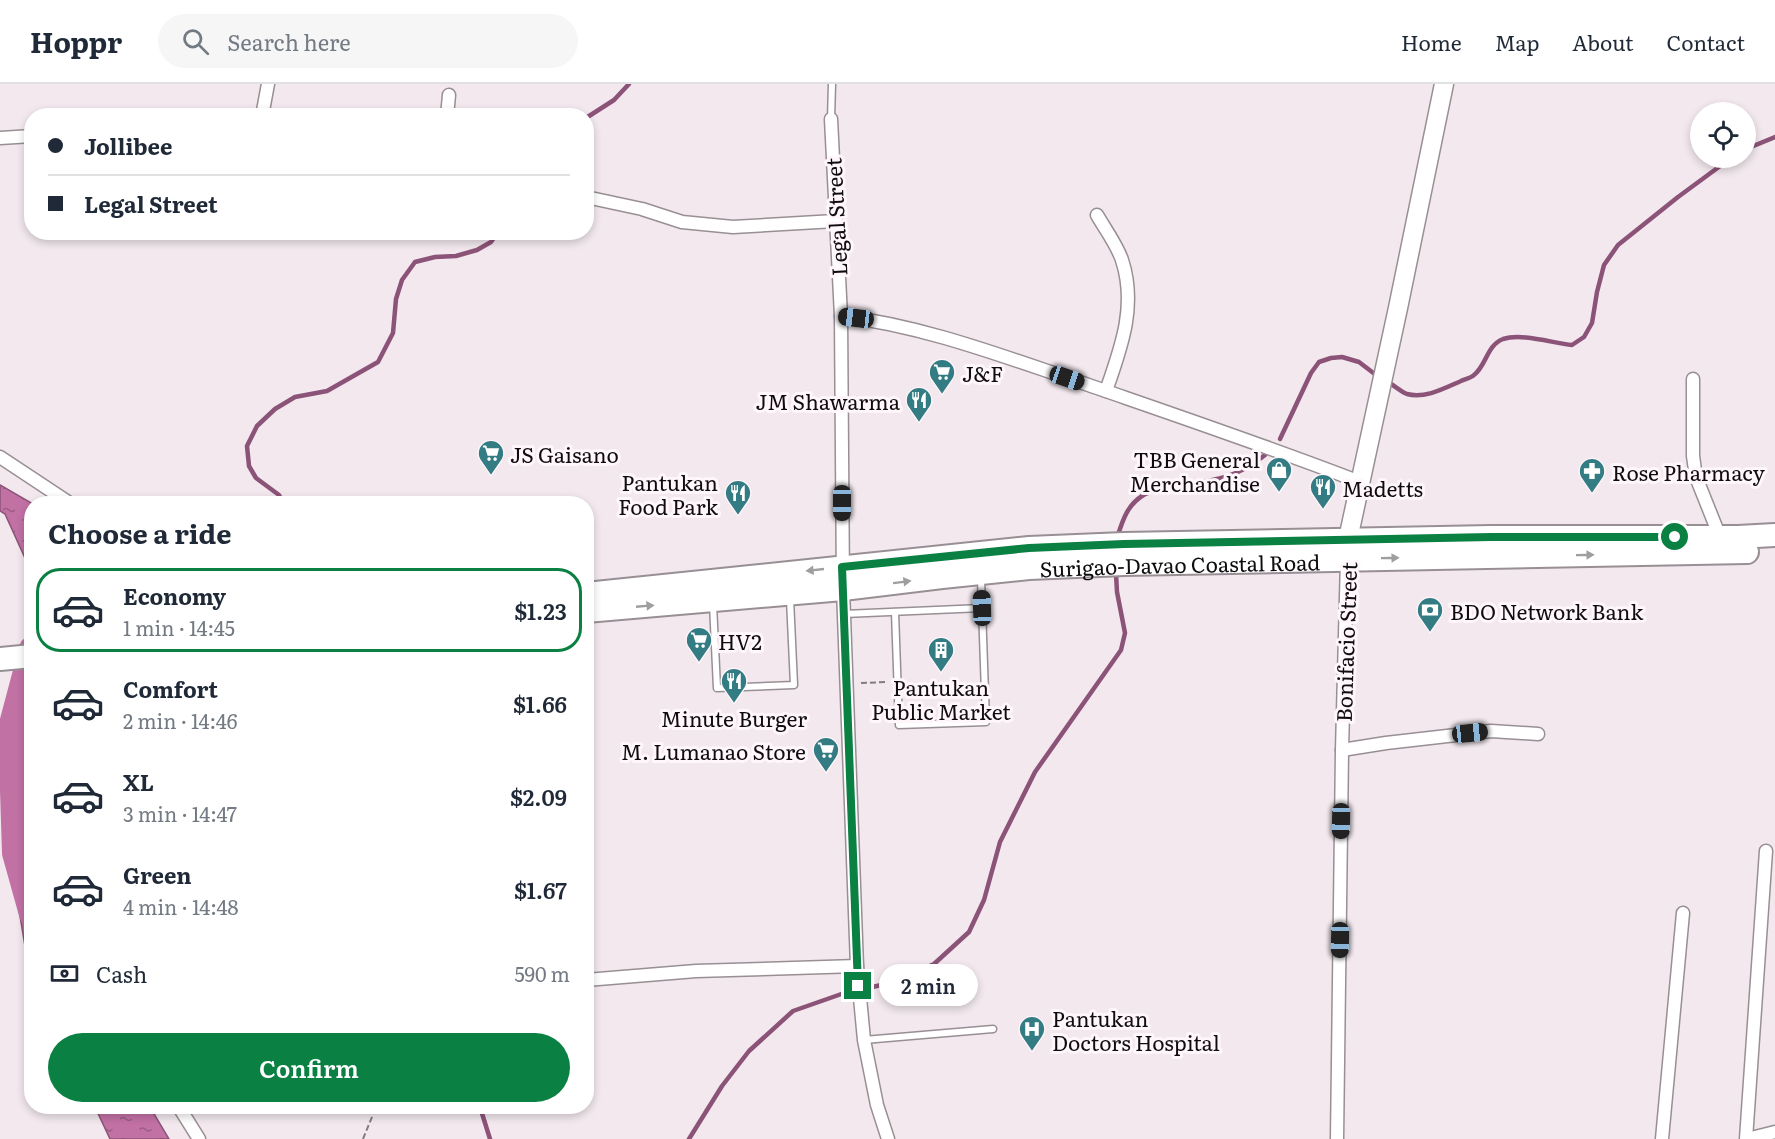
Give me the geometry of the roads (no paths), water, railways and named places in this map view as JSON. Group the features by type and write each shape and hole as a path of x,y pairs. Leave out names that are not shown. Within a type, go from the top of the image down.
{"highway":[{"name":"Surigao-Davao Coastal Road","path":"594,602 713,600 790,593 842,578 1029,548 1124,554 1732,542 1775,535"},
{"name":"Surigao-Davao Coastal Road","path":"1732,542 1775,550"},
{"name":"Surigao-Davao Coastal Road","path":"594,602 842,578 980,573 1124,554"},
{"path":"0,659 24,657"}],"street":[{"path":"263,108 267,84"},
{"name":"Bonifacio Street","path":"1337,1139 1347,549 1444,84"},
{"path":"448,108 449,95"},
{"name":"Legal Street","path":"831,120 841,316 842,578 856,966 864,1040 877,1105 888,1139"},
{"path":"0,138 24,136"},
{"path":"594,199 642,209 682,222 733,227 835,221"},
{"path":"1097,216 1122,258 1128,285 1128,317 1106,391"},
{"path":"841,316 871,319 919,329 989,351 1268,447 1360,482"},
{"path":"1693,379 1693,456 1696,477 1732,542"},
{"path":"0,457 59,496"},
{"path":"1342,750 1386,742 1491,731 1538,734"},
{"path":"1766,851 1746,1139 1769,1135"},
{"path":"1662,1139 1683,913"},
{"path":"594,979 696,971 856,966"},
{"path":"183,1114 199,1139"}],"lane":[{"path":"831,120 832,84"},
{"path":"895,612 899,725 986,722 980,573"},
{"path":"713,600 717,688 794,685 790,593"},
{"path":"844,614 982,608"},
{"path":"864,1040 993,1029"}],"water":[{"path":"0,485 24,499 24,556 5,514 0,511"},
{"path":"24,857 24,940 16,892"},
{"path":"98,1114 154,1114 169,1139 110,1139"}],"waterway":[{"path":"594,113 614,100 629,84"},
{"path":"1756,145 1775,137"},
{"path":"1391,384 1405,393 1414,395 1442,390 1473,376 1493,346 1511,337 1572,345 1584,337 1592,323 1604,265 1618,245 1717,168"},
{"path":"279,496 256,478 249,466 247,446 257,426 275,409 295,397 327,391 378,362 393,333 396,299 402,280 415,262 435,257 456,256 477,250 492,240"},
{"path":"1280,439 1311,373 1319,362 1342,357 1359,362 1376,375"},
{"path":"1118,535 1130,508 1146,494 1227,476 1246,468 1265,455"},
{"path":"868,988 899,981 934,964 969,932 984,900 1000,842 1035,772 1121,650 1125,633 1116,574"},
{"path":"24,679 11,728 15,853 24,885"},
{"path":"689,1139 722,1086 749,1051 793,1011 850,991"},
{"path":"482,1114 490,1139"}],"place":[{"name":"J&F","path":"942,395"},
{"name":"JM Shawarma","path":"919,423"},
{"name":"JS Gaisano","path":"491,476"},
{"name":"TBB General Merchandise","path":"1279,493"},
{"name":"Rose Pharmacy","path":"1592,494"},
{"name":"Madetts","path":"1323,510"},
{"name":"Pantukan Food Park","path":"738,516"},
{"name":"BDO Network Bank","path":"1430,633"},
{"name":"HV2","path":"699,663"},
{"name":"Pantukan Public Market","path":"941,673"},
{"name":"Minute Burger","path":"734,704"},
{"name":"M. Lumanao Store","path":"826,773"},
{"name":"Pantukan Doctors Hospital","path":"1032,1052"}]}
